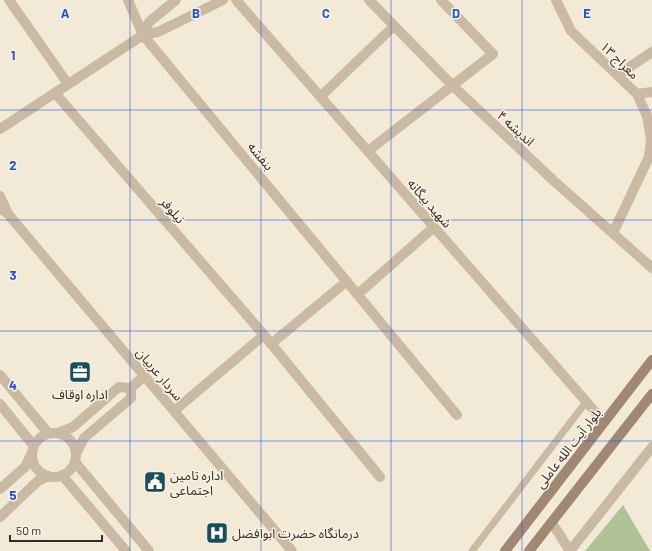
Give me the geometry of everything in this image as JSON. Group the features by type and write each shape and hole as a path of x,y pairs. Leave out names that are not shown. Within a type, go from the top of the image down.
{"main road":[{"name":"بلوار آیت‌ الله عاملی","path":"505,551 652,360"},
{"path":"530,551 652,394"}],"street":[{"path":"9,0 68,84"},
{"name":"بنفشه","path":"128,0 144,35 457,415"},
{"path":"144,35 149,22 176,0"},
{"path":"0,129 144,35 158,32 223,0"},
{"name":"شهید بیگانه","path":"236,0 604,422"},
{"name":"اندیشه ۴","path":"369,0 453,86 554,181 652,268"},
{"path":"368,151 493,54 441,0"},
{"name":"معراج ۱۳","path":"556,0 571,31 637,94 647,116 652,140 649,157 613,233"},
{"path":"320,97 394,26"},
{"path":"618,75 652,52"},
{"name":"نیلوفر","path":"55,92 264,335 380,477"},
{"path":"637,94 652,92"},
{"name":"سردار عربیان","path":"0,196 4,211 292,551"},
{"path":"358,294 434,228"},
{"path":"271,344 347,281"},
{"path":"174,411 264,335"},
{"path":"0,376 53,433 65,435 71,440 74,447 75,458 149,551"},
{"path":"0,489 25,467 37,440 42,436 73,428 118,387 131,388 144,376"},
{"path":"0,404 32,450 32,462 36,469 42,474 56,477 70,470 84,438 131,398 131,388"},
{"path":"552,523 570,551 652,447"},
{"path":"62,475 126,551"},
{"path":"0,517 38,480 49,476"}],"lane":[{"path":"472,551 586,402"}],"green space":[{"path":"623,505 650,551 585,551"}],"place":[{"name":"اداره اوقاف","path":"80,372"},
{"name":"اداره تامین اجتماعی","path":"155,482"},
{"name":"درمانگاه حضرت ابوافضل","path":"217,533"}]}
